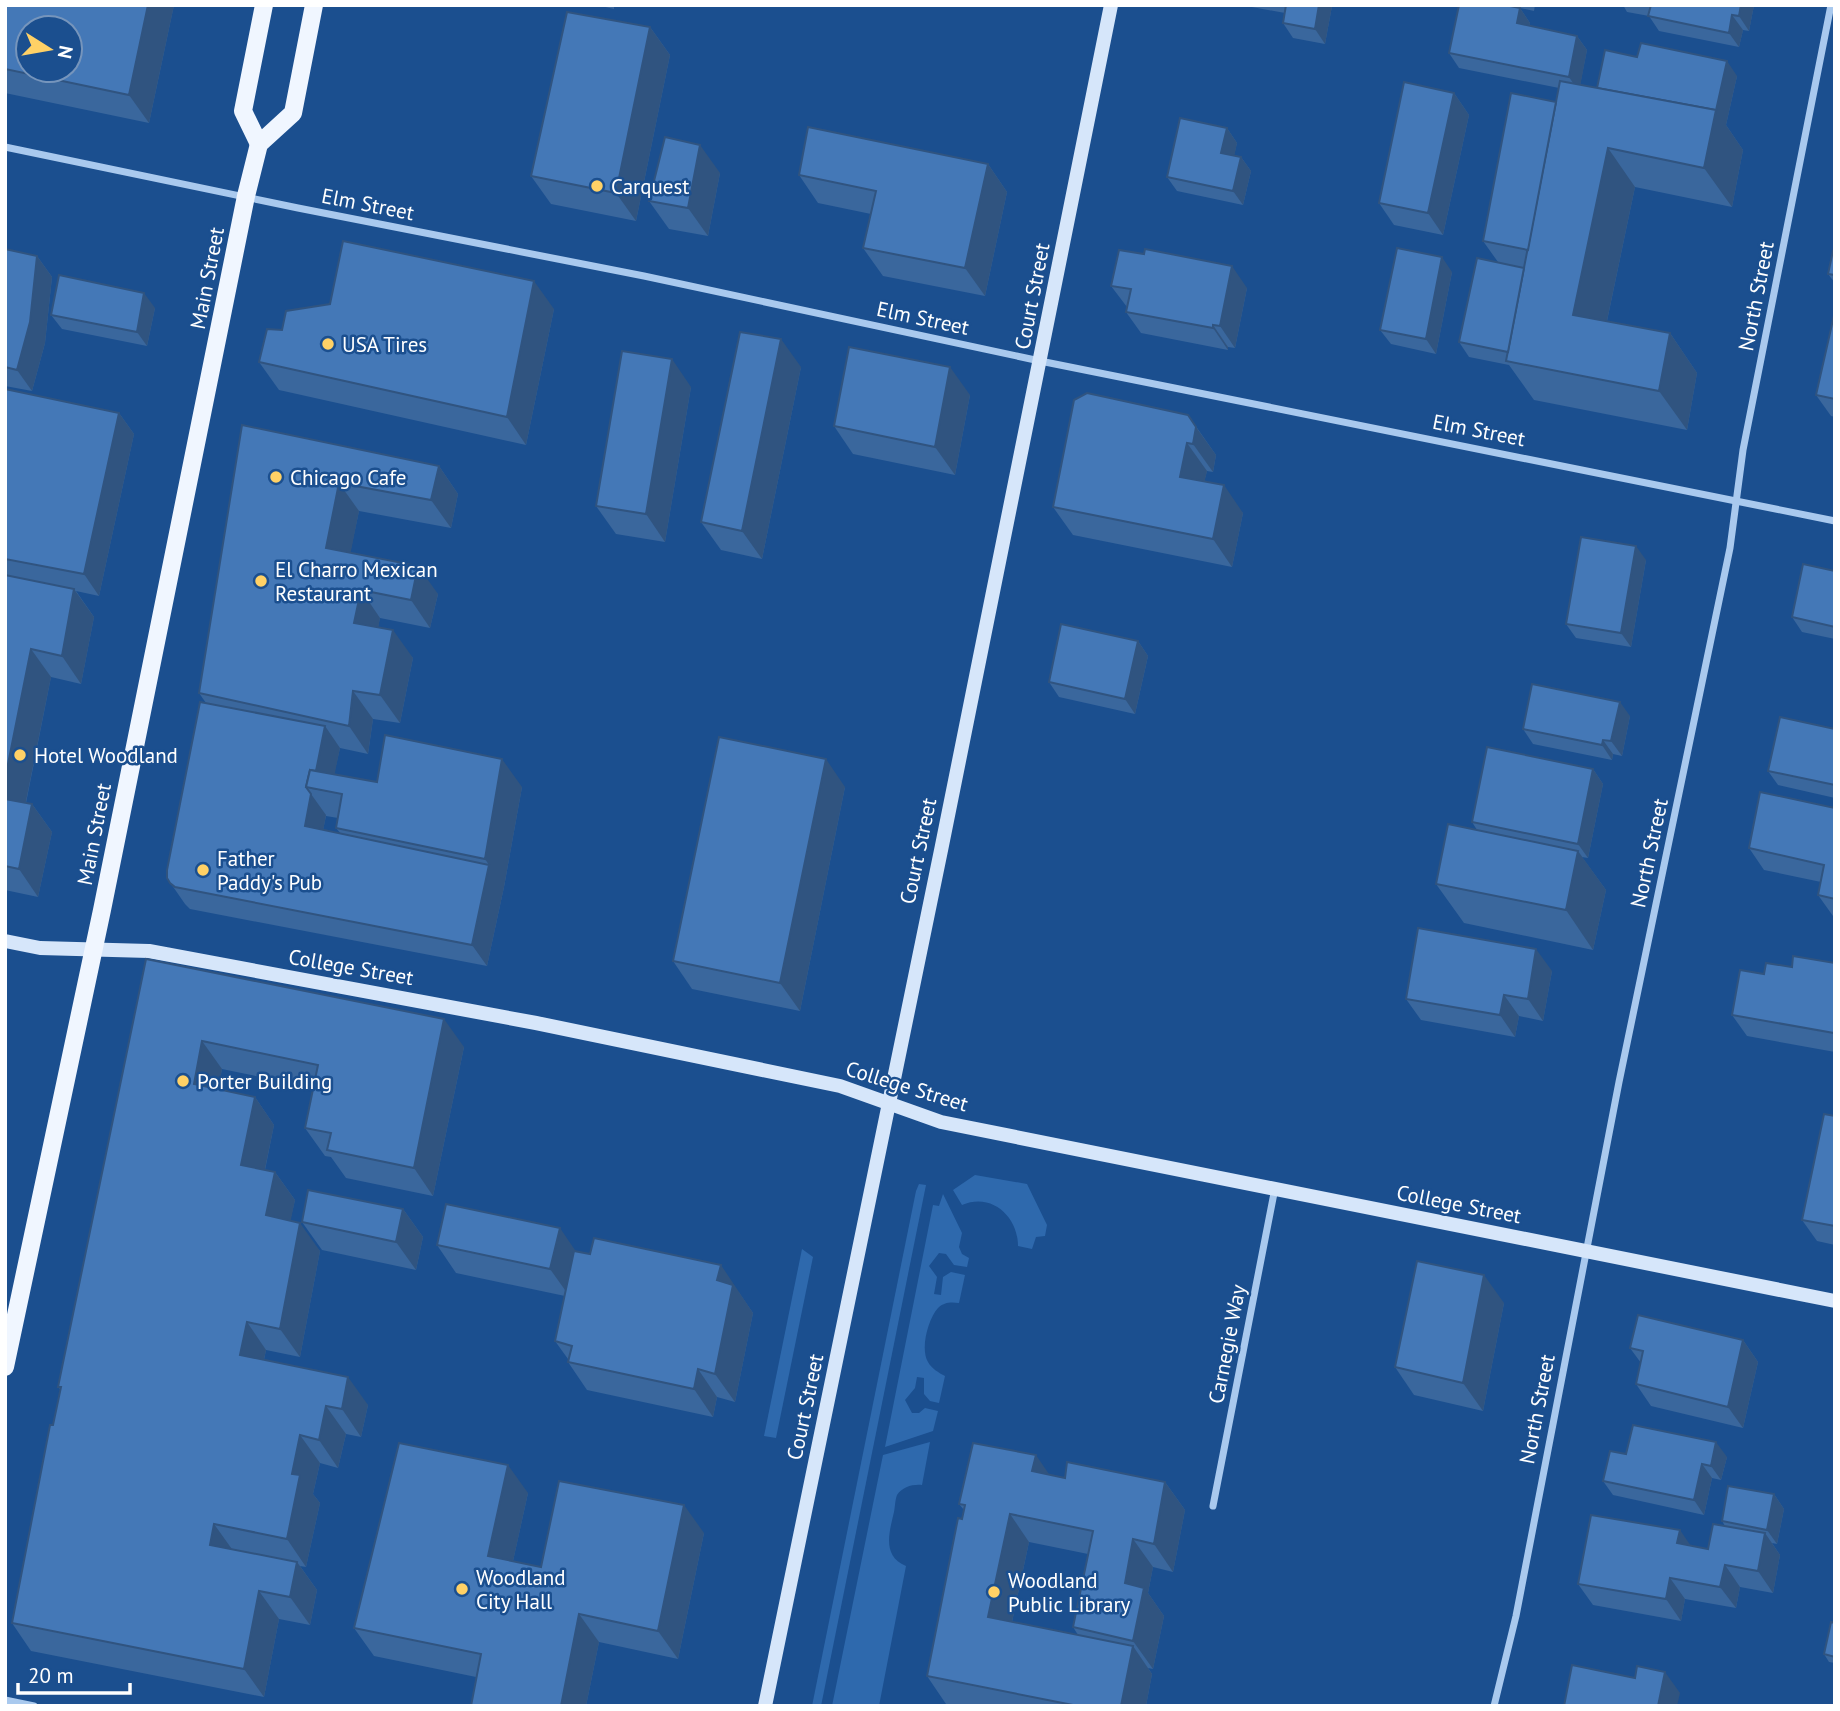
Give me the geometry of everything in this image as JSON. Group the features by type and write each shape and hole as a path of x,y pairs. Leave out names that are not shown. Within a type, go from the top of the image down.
{"main road":[{"path":"264,5 243,111 260,144 293,113 314,5"},
{"name":"Main Street","path":"5,1367 94,950 246,196 260,144"}],"street":[{"name":"Court Street","path":"765,1706 1111,5"},
{"name":"North Street","path":"1494,1706 1516,1616 1586,1251 1730,548 1743,450 1830,5"},
{"name":"Elm Street","path":"5,146 644,276 1040,361 1835,521"},
{"name":"College Street","path":"5,941 40,948 149,951 536,1023 840,1086 942,1122 1835,1301"},
{"name":"Carnegie Way","path":"1213,1506 1275,1188"},
{"path":"5,1700 34,1706"}],"shaded area":[{"path":"975,1175 1027,1184 1047,1225 1045,1236 1036,1237 1032,1249 1018,1246 1013,1226 1001,1210 983,1202 962,1205 953,1190"},
{"path":"919,1184 926,1185 821,1706 812,1706 916,1191"},
{"path":"943,1194 962,1233 959,1247 962,1254 969,1258 967,1267 954,1265 946,1254 939,1253 929,1266 937,1277 934,1294 941,1295 943,1277 951,1272 965,1275 959,1303 948,1303 938,1308 926,1334 925,1350 928,1362 945,1376 939,1403 930,1401 924,1394 924,1378 917,1377 915,1388 905,1400 912,1413 919,1413 925,1408 938,1411 933,1431 885,1447 933,1205 939,1206"},
{"path":"802,1249 813,1257 776,1438 764,1436"},
{"path":"930,1442 922,1485 911,1486 899,1492 890,1528 890,1550 898,1562 906,1566 879,1706 832,1706 883,1455"}],"building":[{"path":"5,5 148,5 129,95 77,84 84,84 84,14 14,14 14,71 5,69"},
{"path":"1286,5 1319,5 1315,29 1283,23"},
{"path":"1459,5 1505,5 1520,8 1517,23 1577,36 1569,77 1449,53"},
{"path":"1651,5 1741,5 1739,16 1732,15 1729,33 1648,16"},
{"path":"567,12 650,27 616,193 531,176"},
{"path":"1641,43 1727,61 1715,115 1716,110 1597,88 1605,50 1637,57"},
{"path":"1560,81 1716,110 1704,168 1608,148 1573,315 1670,333 1659,391 1506,361"},
{"path":"1404,82 1454,93 1428,213 1379,203"},
{"path":"1511,93 1556,102 1528,250 1483,241"},
{"path":"1180,118 1227,128 1221,153 1241,157 1233,191 1167,177"},
{"path":"808,127 988,164 965,268 863,248 876,191 799,175"},
{"path":"665,137 700,145 688,208 649,201"},
{"path":"343,241 534,281 507,417 259,362 267,329 282,330 286,311 330,304"},
{"path":"1397,248 1442,257 1426,339 1380,330"},
{"path":"5,249 37,256 30,322 17,370 5,367"},
{"path":"1145,249 1232,266 1220,326 1213,325 1213,328 1126,312 1131,289 1111,286 1119,250 1144,254"},
{"path":"1833,251 1835,252 1835,275 1828,274"},
{"path":"1477,258 1524,268 1508,352 1459,342"},
{"path":"59,275 144,293 137,332 51,315"},
{"path":"1835,311 1835,399 1816,395"},
{"path":"740,332 781,339 742,531 701,522"},
{"path":"849,347 950,367 935,447 834,426"},
{"path":"622,351 672,359 646,514 596,506"},
{"path":"5,389 119,413 84,574 5,559"},
{"path":"1087,393 1188,415 1196,427 1193,444 1187,443 1180,477 1224,485 1213,539 1053,507 1074,400"},
{"path":"242,425 439,466 431,500 339,483 326,548 418,566 411,600 361,590 354,623 393,630 380,695 353,691 349,726 199,693"},
{"path":"1581,537 1636,546 1621,633 1566,624"},
{"path":"1803,564 1835,571 1835,627 1792,617"},
{"path":"5,575 74,589 62,656 31,649 5,779"},
{"path":"1061,624 1138,641 1125,699 1049,682"},
{"path":"1532,684 1620,702 1611,741 1603,740 1602,745 1523,729"},
{"path":"200,702 325,726 316,771 310,770 306,787 311,794 305,826 489,865 472,945 175,887 170,883 167,870"},
{"path":"1780,717 1835,729 1835,785 1768,771"},
{"path":"385,735 502,759 485,859 336,828 342,794 306,787 310,770 377,782"},
{"path":"719,737 826,759 780,983 673,961"},
{"path":"1487,747 1593,769 1578,844 1472,822"},
{"path":"1760,792 1835,808 1835,899 1818,895 1824,865 1749,848"},
{"path":"5,799 32,804 19,869 5,866"},
{"path":"1448,824 1578,851 1566,910 1436,884"},
{"path":"1418,928 1536,949 1528,999 1504,995 1500,1015 1406,999"},
{"path":"1793,956 1835,963 1834,1033 1732,1015 1740,970 1764,974 1766,963 1792,967"},
{"path":"146,959 444,1019 414,1168 327,1150 331,1133 305,1128 318,1065 202,1041 194,1084 255,1097 241,1165 275,1172 266,1215 300,1223 280,1329 247,1322 240,1355 348,1377 342,1409 326,1406 319,1440 300,1435 292,1474 300,1475 287,1539 214,1524 210,1545 297,1562 290,1597 259,1591 244,1669 12,1623"},
{"path":"1824,1114 1835,1116 1835,1226 1802,1220"},
{"path":"308,1190 403,1209 396,1242 302,1222"},
{"path":"446,1204 560,1228 550,1269 437,1245"},
{"path":"594,1238 721,1265 717,1280 733,1285 715,1374 698,1369 694,1389 568,1362 572,1346 555,1341 574,1251 590,1254"},
{"path":"1417,1261 1484,1275 1463,1383 1395,1367"},
{"path":"1638,1315 1743,1340 1728,1407 1636,1384 1643,1351 1630,1348"},
{"path":"1633,1425 1716,1442 1711,1466 1702,1464 1694,1500 1603,1481 1610,1451 1626,1454"},
{"path":"399,1443 508,1465 488,1556 541,1567 559,1481 684,1505 658,1631 579,1614 561,1706 471,1706 481,1654 354,1628"},
{"name":"Woodland Public Library","path":"973,1443 1036,1455 1032,1471 1065,1478 1067,1462 1165,1482 1154,1544 1133,1539 1125,1583 1144,1588 1133,1641 1073,1627 1093,1531 1010,1514 988,1617 1133,1646 1121,1706 1078,1706 927,1676 958,1518 962,1519 965,1505 959,1504"},
{"path":"1728,1486 1774,1494 1767,1530 1722,1521"},
{"path":"1591,1515 1680,1530 1677,1543 1708,1549 1713,1524 1765,1533 1758,1571 1725,1565 1720,1587 1670,1578 1666,1599 1578,1584"},
{"path":"1831,1622 1835,1623 1835,1657 1824,1654"},
{"path":"1572,1665 1635,1678 1637,1666 1665,1672 1658,1706 1564,1706"}],"place":[{"name":"Carquest","path":"597,186"},
{"name":"USA Tires","path":"328,344"},
{"name":"Chicago Cafe","path":"276,477"},
{"name":"El Charro Mexican Restaurant","path":"261,581"},
{"name":"Hotel Woodland","path":"20,755"},
{"name":"Father Paddy's Pub","path":"203,870"},
{"name":"Porter Building","path":"183,1081"},
{"name":"Woodland City Hall","path":"462,1589"},
{"name":"Woodland Public Library","path":"994,1592"}]}
